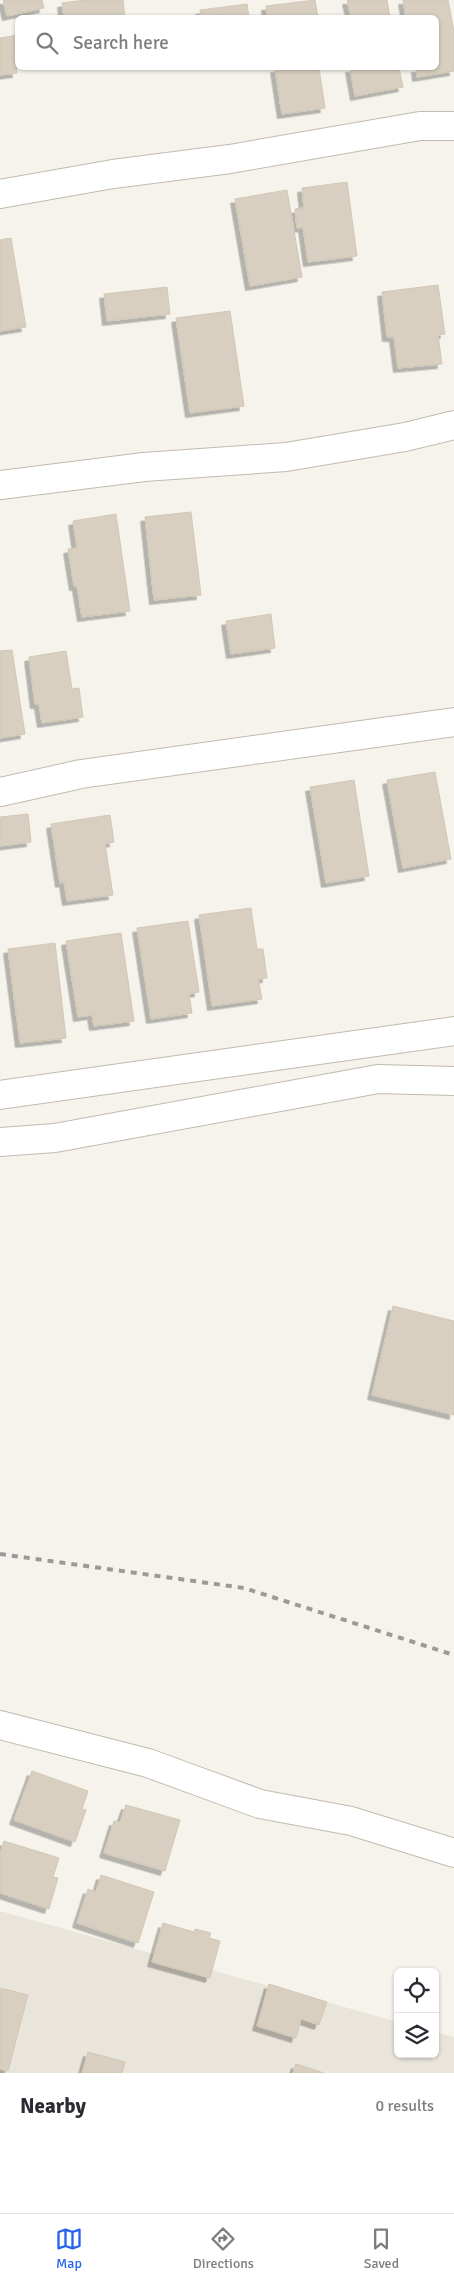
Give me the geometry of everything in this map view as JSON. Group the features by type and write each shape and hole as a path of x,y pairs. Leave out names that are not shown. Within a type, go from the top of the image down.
{"street":[{"path":"0,194 113,174 230,159 420,126 454,126"},
{"path":"0,485 144,467 286,457 405,437 454,425"},
{"path":"0,792 81,774 454,722"},
{"path":"0,1095 454,1031"},
{"path":"0,1142 55,1138 378,1079 454,1081"},
{"path":"0,1725 148,1763 260,1804 351,1821 454,1853"}],"shaded area":[{"path":"0,1911 394,2021 394,2058 439,2058 439,2033 454,2037 454,2073 0,2073"}],"building":[{"path":"3,0 42,0 44,8 7,16"},
{"path":"85,0 123,0 125,15 64,15 62,3"},
{"path":"315,0 318,15 267,15 266,6"},
{"path":"347,0 387,0 390,15 350,15"},
{"path":"403,0 448,0 454,32 454,71 417,77 416,70 439,70 439,15 406,15"},
{"path":"247,4 249,15 201,15 200,10"},
{"path":"15,36 15,70 17,73 0,75 0,38"},
{"path":"275,70 319,70 325,108 282,114"},
{"path":"350,70 399,70 403,87 355,96"},
{"path":"347,182 357,256 308,262 303,227 297,228 295,209 304,208 302,188"},
{"path":"287,190 302,277 250,286 235,199"},
{"path":"11,238 26,327 0,331 0,240"},
{"path":"438,285 445,334 438,335 442,364 398,368 394,337 387,337 382,292"},
{"path":"167,287 170,314 107,321 104,294"},
{"path":"230,311 244,406 190,413 176,318"},
{"path":"191,512 201,595 154,600 145,517"},
{"path":"116,514 130,611 82,617 77,586 74,586 68,549 77,548 73,521"},
{"path":"271,614 275,648 231,654 226,621"},
{"path":"12,650 25,734 0,738 0,651"},
{"path":"66,651 72,689 79,688 83,717 42,723 39,704 35,704 29,657"},
{"path":"435,772 451,859 403,868 387,780"},
{"path":"354,780 369,876 326,883 310,787"},
{"path":"28,814 31,842 0,846 0,817"},
{"path":"110,815 114,842 105,844 113,895 67,901 64,882 60,883 51,824"},
{"path":"251,908 257,949 263,949 267,978 258,979 262,999 212,1006 199,915"},
{"path":"188,921 199,992 189,994 192,1013 151,1019 137,928"},
{"path":"121,933 134,1021 94,1026 92,1015 78,1017 66,941"},
{"path":"55,943 66,1038 20,1043 8,949"},
{"path":"393,1306 454,1321 454,1415 372,1395"},
{"path":"32,1771 88,1791 82,1809 86,1810 75,1842 14,1820"},
{"path":"126,1805 180,1820 165,1871 104,1853 114,1821 120,1822"},
{"path":"4,1841 59,1858 53,1877 58,1878 49,1909 0,1893 0,1854"},
{"path":"101,1875 154,1892 138,1943 77,1923 88,1889 96,1892"},
{"path":"163,1923 194,1932 195,1929 211,1933 209,1938 220,1941 210,1978 152,1962"},
{"path":"269,1984 327,2002 319,2025 301,2019 296,2038 257,2026"},
{"path":"0,1988 28,1995 8,2071 0,2069"},
{"path":"88,2052 125,2062 122,2073 82,2073"},
{"path":"296,2064 324,2073 293,2073"}],"railway":[{"path":"0,1554 244,1588 454,1655"}]}
